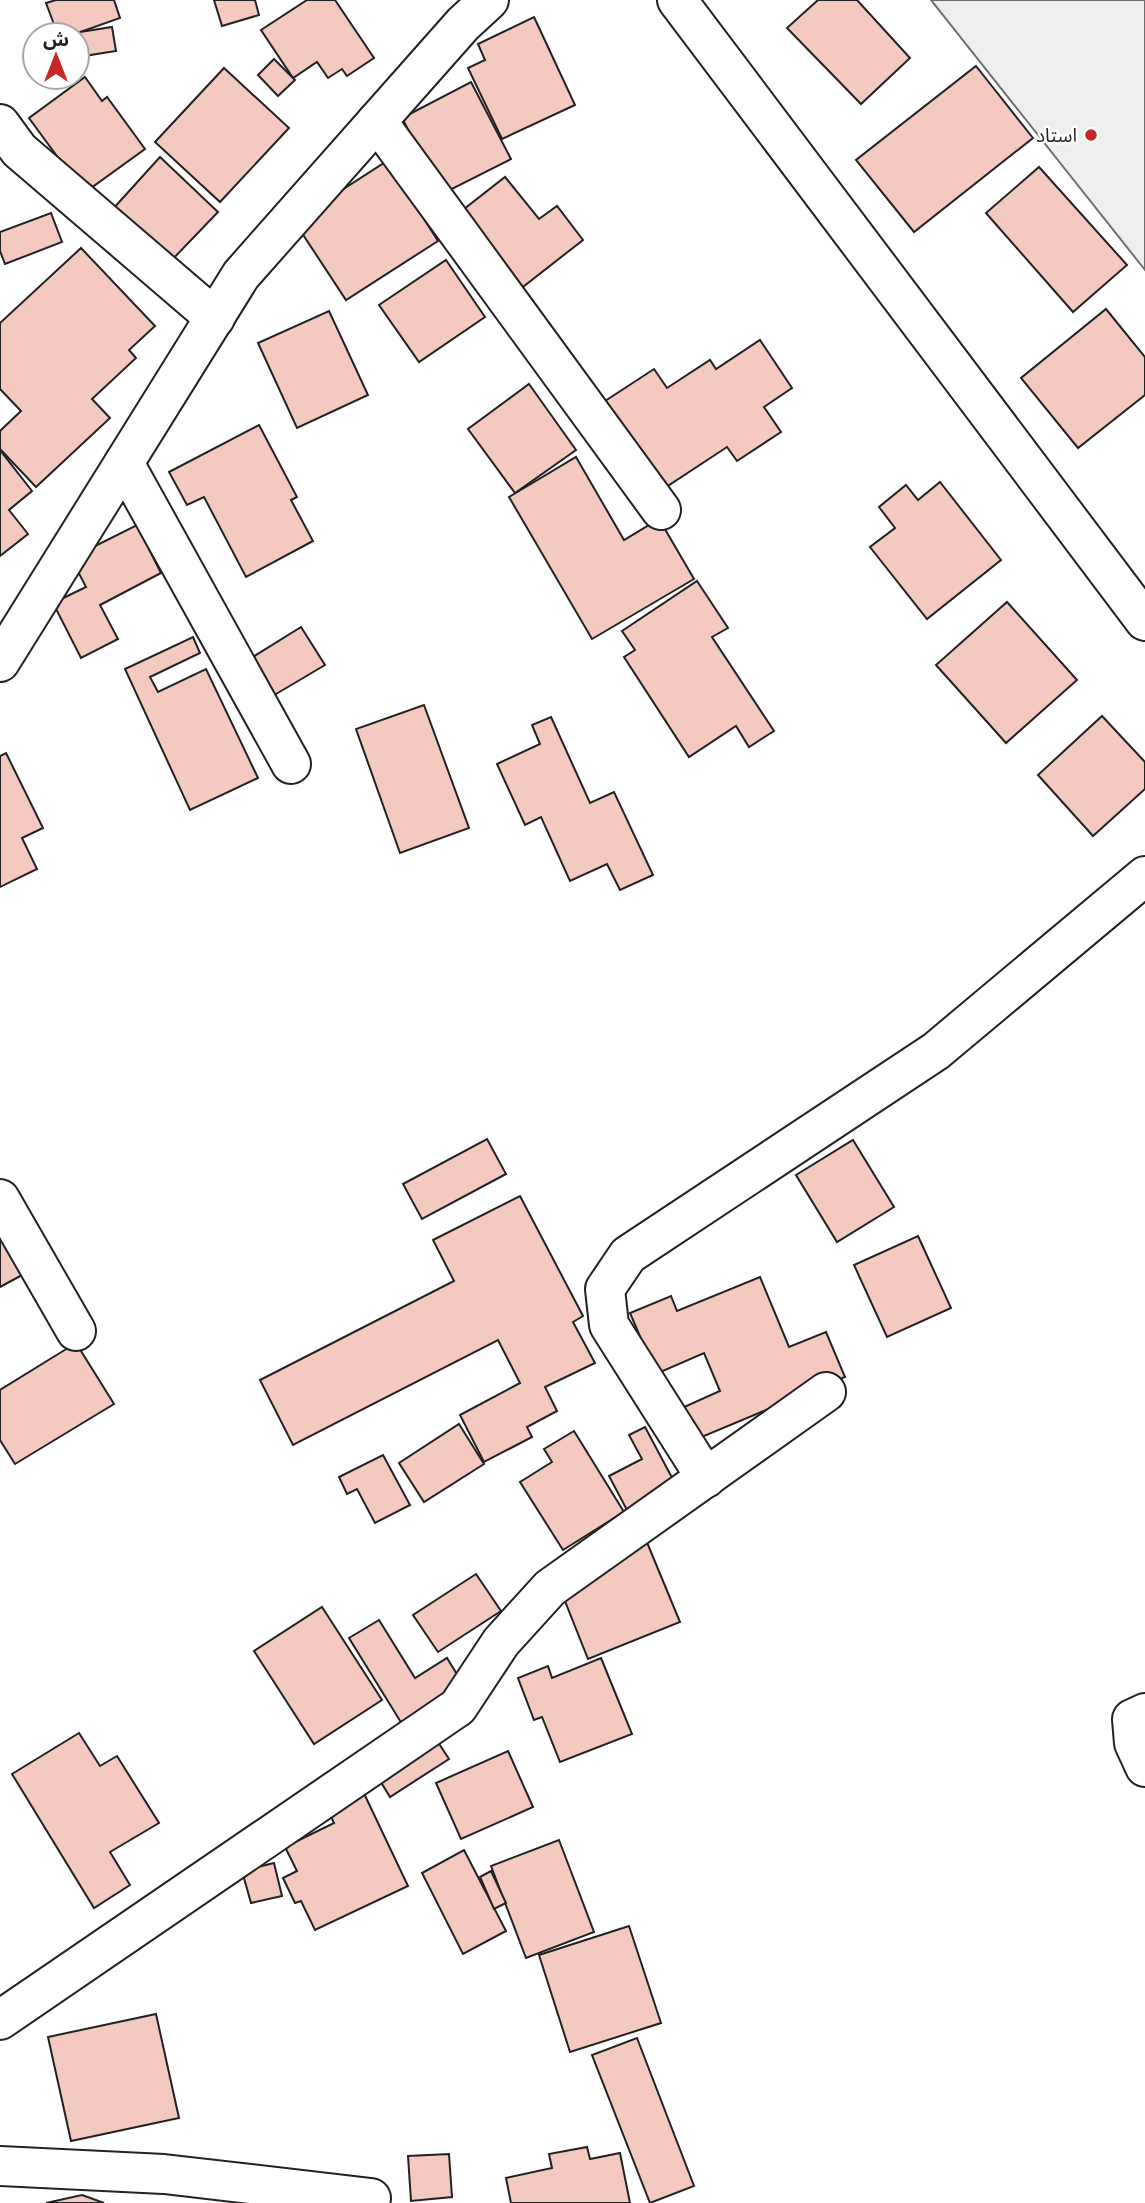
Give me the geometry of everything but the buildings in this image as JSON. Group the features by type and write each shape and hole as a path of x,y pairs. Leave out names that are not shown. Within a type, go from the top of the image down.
{"street":[{"path":"0,662 242,275 463,24 489,0"},
{"path":"677,0 1145,621"},
{"path":"377,121 661,510"},
{"path":"0,124 19,150 215,318"},
{"path":"124,463 291,764"},
{"path":"706,1478 609,1325 605,1289 628,1255 936,1051 1145,876"},
{"path":"0,1199 76,1331"},
{"path":"0,2020 458,1707 501,1642 550,1588 826,1392"},
{"path":"1145,1713 1132,1719 1134,1743 1145,1767"},
{"path":"0,2166 164,2174 371,2198"}],"shaded area":[{"name":"استاد","path":"931,0 1145,0 1145,270"}],"place":[{"name":"استاد","path":"1091,135"}]}
